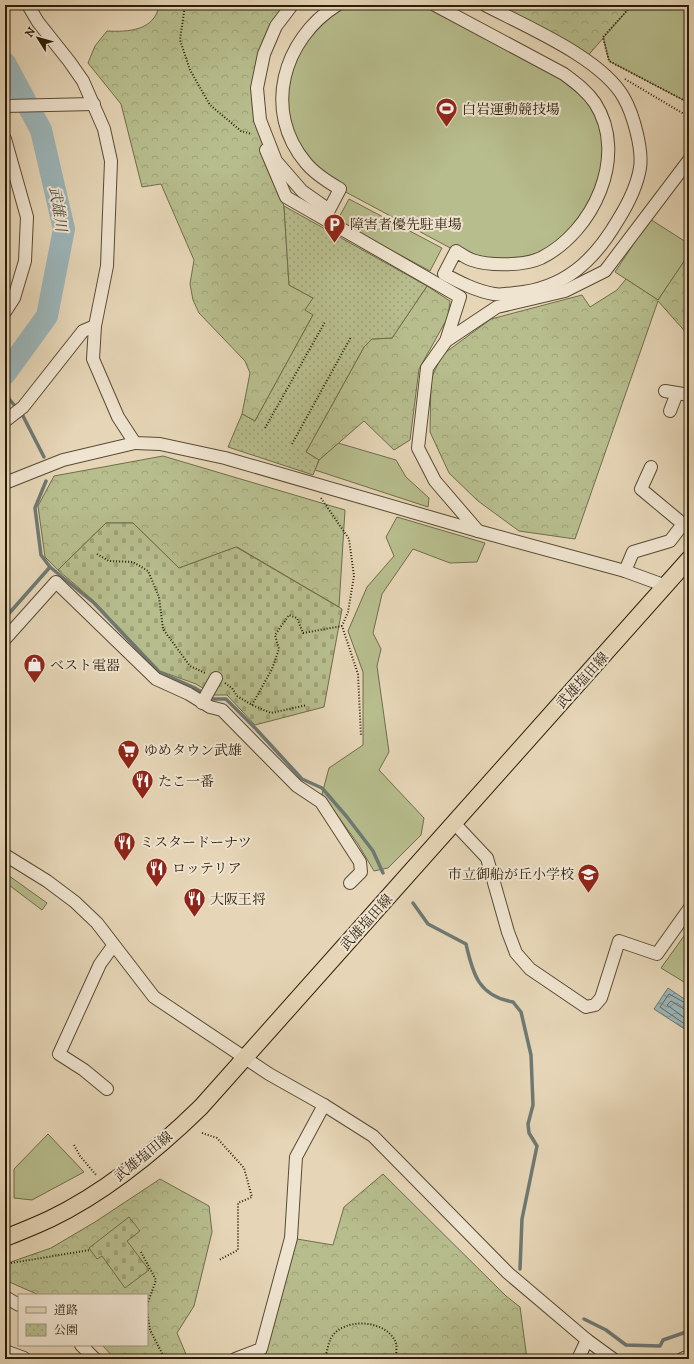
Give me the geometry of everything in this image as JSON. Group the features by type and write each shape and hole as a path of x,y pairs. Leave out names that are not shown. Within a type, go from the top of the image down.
{"main road":[{"name":"武雄塩田線","path":"5,1238 50,1219 106,1186 150,1154 188,1120 455,824 689,559"}],"street":[{"path":"28,5 38,22 69,61 83,82 104,129 111,161 107,266 95,326 93,359 118,417 135,443"},
{"path":"292,5 276,26 264,54 257,88 260,120 276,161 302,190 329,210 340,189 322,178 306,164 296,149 285,119 282,100 283,80 289,60 299,40 313,24 337,5"},
{"path":"436,5 564,74 583,88 595,103 604,123 608,140 608,160 605,178 598,196 573,234 540,259 516,264 495,264 472,260 456,251 444,274 466,286 495,295 533,292 566,278 590,261 610,234 630,201 640,167 636,125 624,97 608,78 585,59 485,5"},
{"path":"5,106 94,104"},
{"path":"5,139 27,217 25,261 14,298 5,312"},
{"path":"266,150 286,197 460,297 446,341 427,368 418,448 435,481 478,531"},
{"path":"446,341 497,307 565,291 605,271 689,160"},
{"path":"5,421 22,407 83,331 95,326"},
{"path":"670,411 671,392 689,395"},
{"path":"5,483 63,460 135,443 160,444 225,458 478,531 625,571 666,586"},
{"path":"625,571 633,552 670,541 683,524 641,489 651,467"},
{"path":"5,639 56,582 156,679 190,694 210,707 222,710 297,786 320,802 360,862 361,872 350,883"},
{"path":"202,703 216,678"},
{"path":"455,824 487,858 508,932 516,953 530,969 586,1007 595,1005 601,998 619,941 657,954 689,909"},
{"path":"5,855 35,872 75,902 97,923 112,946 154,997 269,1074 324,1105 373,1136 508,1272 587,1340 613,1359"},
{"path":"107,1090 84,1070 59,1054 100,964 112,946"},
{"path":"236,1359 261,1349 291,1238 296,1157 324,1105"},
{"path":"5,1297 18,1304"},
{"path":"578,1359 587,1340"},
{"path":"82,1346 95,1359"},
{"path":"682,1359 689,1356"}],"path":[{"path":"185,5 180,40 190,70 210,105 241,131 254,134"},
{"path":"632,5 603,37 609,61 689,103"},
{"path":"266,428 324,322"},
{"path":"292,444 350,338"},
{"path":"315,484 322,501 349,539 354,576 348,612 342,626 358,674 361,736"},
{"path":"97,554 110,561 133,562 148,570 159,597 163,629 190,666 216,678 232,688 237,696 252,705 271,713 307,705"},
{"path":"252,705 272,669 279,649 275,635 289,616 296,618 303,633 342,626"},
{"path":"202,1133 217,1138 244,1168 252,1197 238,1203 238,1250 219,1260"},
{"path":"74,1145 80,1156 106,1186"},
{"path":"5,1264 90,1250"},
{"path":"141,1252 156,1280 148,1302"},
{"path":"148,1317 150,1330 165,1359"},
{"path":"325,1359 332,1337 344,1326 369,1323 384,1328 396,1343 396,1359"}],"green space":[{"path":"159,5 292,5 276,26 257,88 266,163 284,206 289,285 313,298 313,315 255,421 242,414 250,373 245,361 199,313 193,300 190,284 194,260 161,184 142,187 121,104 88,63 95,46 107,31 132,30 146,25 156,14"},
{"name":"白岩運動競技場","path":"337,5 435,5 583,88 608,140 598,196 557,248 515,264 456,251 340,189 306,164 285,119 289,60"},
{"path":"485,5 632,5 585,59"},
{"path":"632,5 689,5 689,103 609,61 603,37"},
{"path":"349,199 442,248 430,271 337,221"},
{"path":"284,206 427,286 392,338 372,339 364,347 306,452 319,460 313,475 228,447 242,414 255,421 313,315 305,310 313,298 289,285"},
{"path":"650,219 689,244 689,254 658,300 615,272"},
{"path":"689,254 689,336 658,301 575,539 519,531 478,501 449,473 430,432 431,379 442,355 491,319 582,295 590,307 617,290 626,279 658,300"},
{"path":"427,286 450,301 448,317 419,369 410,440 394,450 364,421 319,460 306,452 364,347 372,339 392,338"},
{"path":"338,443 396,460 406,477 429,498 428,507 315,470 319,460"},
{"path":"163,456 345,510 339,607 237,547 179,568 133,523 106,523 58,570 45,557 38,506 54,476"},
{"path":"397,517 485,543 477,562 450,563 413,549 382,594 373,633 381,649 377,666 389,752 379,770 424,818 421,835 388,868 374,871 358,844 322,794 329,768 363,745 363,672 348,631 367,587 394,556 386,537"},
{"path":"106,523 133,523 179,568 236,547 342,609 324,707 255,725 227,695 214,695 196,684 160,671 94,601 58,570"},
{"path":"5,873 47,903 42,910 5,882"},
{"path":"689,929 689,985 661,968"},
{"path":"48,1134 84,1172 32,1200 14,1198 14,1169"},
{"path":"383,1174 506,1296 520,1307 527,1359 235,1359 261,1349 291,1238 333,1245 344,1207"},
{"path":"160,1179 209,1206 212,1232 194,1306 177,1333 188,1359 115,1359 103,1346 148,1346 148,1294 37,1294 7,1281 5,1264 51,1248 95,1222"},
{"path":"129,1217 140,1231 127,1241 149,1270 125,1288 102,1256 97,1259 89,1248"}],"water":[{"path":"668,988 689,1002 689,1032 654,1009"}],"waterway":[{"name":"武雄川","path":"5,63 41,130 64,229 47,316 5,374"},
{"path":"5,394 15,406"},
{"path":"23,416 44,457"},
{"path":"46,481 35,508 41,555 50,567 94,603 159,672 195,688 212,699 226,699 302,779 322,788 373,851 383,873"},
{"path":"5,618 50,567"},
{"path":"413,903 428,924 466,944 475,974 485,989 492,995 513,1002 521,1012 531,1055 533,1105 528,1124 529,1133 537,1146 522,1219 520,1269"},
{"path":"584,1319 606,1330 626,1345 660,1346 663,1340 689,1331"}],"place":[{"name":"白岩運動競技場","path":"446,128"},
{"name":"障害者優先駐車場","path":"334,244"},
{"name":"ベスト電器","path":"34,684"},
{"name":"ゆめタウン武雄","path":"128,770"},
{"name":"たこ一番","path":"142,800"},
{"name":"ミスタードーナツ","path":"125,862"},
{"name":"ロッテリア","path":"156,888"},
{"name":"市立御船が丘小学校","path":"589,894"},
{"name":"大阪王将","path":"194,918"}]}
